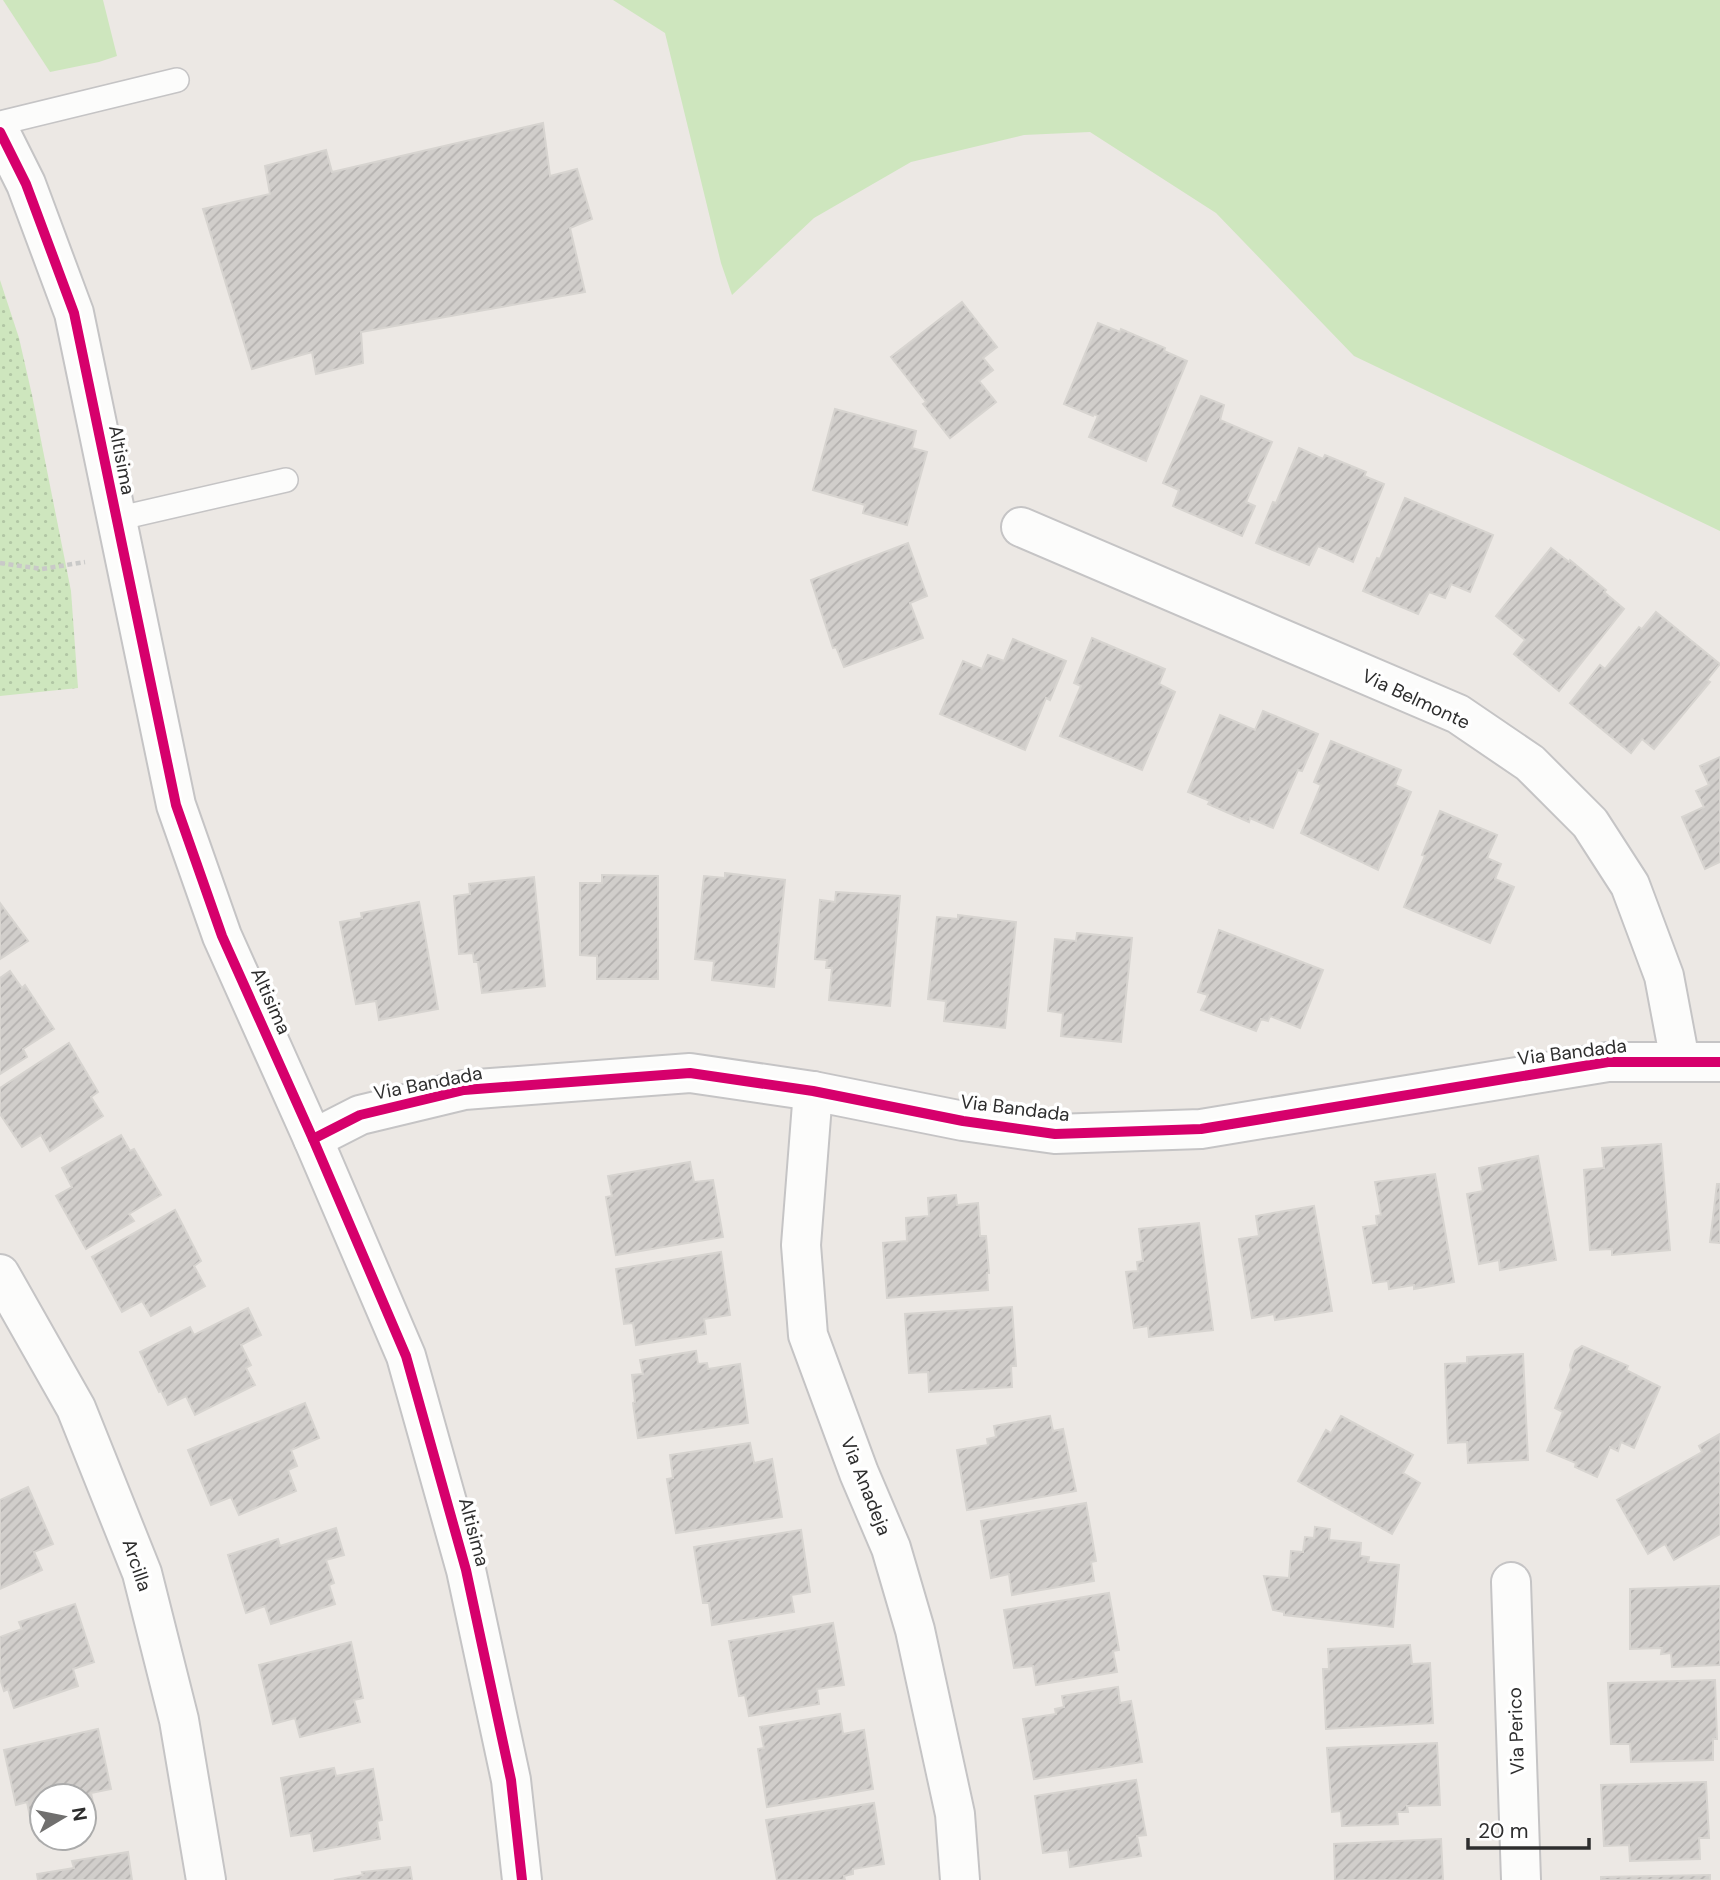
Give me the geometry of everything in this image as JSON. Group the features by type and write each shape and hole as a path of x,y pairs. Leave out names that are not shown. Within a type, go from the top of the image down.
{"street":[{"name":"Altisima","path":"0,132 26,184 74,313 176,805 222,936 406,1356 467,1570 511,1780 522,1880"},
{"name":"Via Belmonte","path":"1021,527 1458,714 1530,763 1590,823 1630,885 1664,976 1680,1061"},
{"name":"Via Bandada","path":"313,1139 360,1115 464,1090 690,1073 813,1091 963,1121 1055,1134 1201,1129 1608,1062 1720,1062"},
{"name":"Via Anadeja","path":"813,1091 801,1245 808,1335 859,1473 891,1548 915,1630 955,1814 960,1880"},
{"name":"Arcilla","path":"0,1274 76,1408 142,1573 179,1720 206,1880"},
{"name":"Via Perico","path":"1511,1582 1521,1880"}],"lane":[{"path":"0,123 177,80"},
{"path":"116,519 286,480"}],"path":[{"path":"0,563 42,569 124,556"}],"green space":[{"path":"3,0 103,0 117,56 50,72"},
{"path":"613,0 1720,0 1720,531 1354,356 1216,213 1090,132 1024,135 911,162 814,218 732,295 721,263 665,33"},
{"path":"0,280 19,338 71,591 78,688 0,696"}],"building":[{"path":"543,123 550,176 577,169 592,219 570,228 585,292 361,332 363,363 316,374 312,352 252,369 203,209 270,194 265,166 326,150 332,172"},
{"path":"962,302 997,347 983,358 993,370 979,381 996,402 950,438 891,357"},
{"path":"1098,323 1120,332 1121,329 1187,361 1146,461 1089,437 1098,416 1064,404"},
{"path":"1201,396 1224,405 1220,420 1272,442 1246,502 1255,506 1242,536 1173,506 1179,490 1163,483"},
{"path":"835,409 916,431 912,448 927,452 907,525 863,513 865,505 813,490"},
{"path":"1299,448 1323,459 1325,455 1366,472 1364,476 1384,484 1353,562 1318,546 1309,565 1256,543"},
{"path":"1405,498 1493,535 1470,592 1451,584 1445,598 1429,592 1418,614 1363,591 1377,558 1380,559"},
{"path":"908,543 927,596 910,603 923,638 844,667 836,647 833,648 811,580"},
{"path":"1551,548 1606,590 1604,592 1624,609 1559,691 1514,654 1525,640 1496,616"},
{"path":"1656,612 1720,664 1707,680 1710,682 1654,749 1642,739 1631,753 1570,703 1600,665 1605,669 1639,627 1642,629"},
{"path":"1092,638 1165,669 1159,684 1175,692 1142,770 1060,736 1081,686 1074,683"},
{"path":"1013,639 1066,661 1050,700 1046,698 1025,750 940,714 963,661 982,669 988,655 1004,661"},
{"path":"1263,711 1318,734 1302,771 1298,770 1273,828 1250,818 1249,822 1188,792 1220,715 1255,730"},
{"path":"1331,741 1401,770 1395,785 1411,792 1378,870 1301,833 1321,785 1314,782"},
{"path":"1720,757 1720,862 1705,869 1682,817 1704,807 1696,791 1709,785 1700,766"},
{"path":"1440,811 1497,835 1487,858 1501,864 1495,879 1514,887 1490,943 1404,907"},
{"path":"725,873 785,880 774,987 712,980 714,961 695,959 704,876 725,878"},
{"path":"602,875 658,876 658,979 597,979 597,956 580,955 580,883 602,883"},
{"path":"534,877 545,986 482,993 478,962 474,962 473,953 459,954 454,896 470,894 469,884"},
{"path":"836,892 900,896 890,1006 829,1000 832,968 826,968 827,960 815,959 820,900 835,902"},
{"path":"419,902 438,1009 379,1020 376,1001 356,1004 340,922 362,918 361,913"},
{"path":"0,903 28,941 0,959"},
{"path":"958,915 1016,922 1005,1028 944,1021 946,1001 928,999 937,917 958,919"},
{"path":"1219,930 1323,970 1300,1028 1270,1016 1268,1021 1261,1019 1256,1031 1201,1010 1208,995 1198,992"},
{"path":"1077,933 1132,938 1121,1042 1061,1036 1063,1013 1048,1011 1055,939 1076,941"},
{"path":"10,971 22,988 25,985 54,1029 23,1049 27,1057 0,1074 0,978"},
{"path":"69,1043 98,1092 91,1097 103,1116 50,1151 41,1135 22,1147 0,1114 0,1088"},
{"path":"121,1135 130,1151 134,1149 161,1195 129,1214 134,1221 86,1249 56,1196 72,1187 62,1168"},
{"path":"1661,1144 1670,1250 1612,1255 1612,1249 1590,1250 1584,1170 1604,1168 1602,1148"},
{"path":"1538,1156 1556,1260 1500,1270 1499,1260 1479,1264 1467,1194 1483,1191 1479,1168"},
{"path":"690,1162 694,1182 713,1180 723,1237 616,1255 606,1197 612,1196 608,1176"},
{"path":"1435,1174 1454,1282 1414,1289 1414,1285 1389,1289 1388,1281 1373,1283 1363,1227 1377,1225 1376,1216 1381,1215 1375,1182"},
{"path":"1717,1184 1720,1184 1720,1243 1710,1242"},
{"path":"956,1195 957,1205 978,1203 980,1236 986,1236 988,1290 887,1298 883,1243 907,1241 906,1218 929,1216 928,1198"},
{"path":"1314,1206 1332,1311 1275,1320 1274,1314 1252,1318 1239,1239 1259,1236 1256,1216"},
{"path":"175,1210 201,1261 194,1266 205,1286 151,1316 142,1301 122,1312 92,1257"},
{"path":"1199,1223 1213,1330 1149,1337 1148,1326 1134,1328 1126,1272 1138,1271 1137,1262 1143,1261 1139,1229"},
{"path":"721,1252 730,1315 704,1319 706,1334 636,1345 633,1323 624,1324 616,1269"},
{"path":"1012,1307 1016,1366 1011,1366 1012,1387 929,1392 928,1372 909,1373 905,1314"},
{"path":"248,1308 261,1335 241,1345 251,1365 246,1368 255,1385 195,1415 186,1396 168,1405 140,1352 190,1327 194,1335"},
{"path":"1582,1346 1628,1366 1626,1370 1660,1387 1634,1448 1621,1442 1618,1451 1610,1447 1597,1477 1575,1467 1576,1463 1547,1451 1563,1412 1555,1408 1571,1370 1575,1351"},
{"path":"696,1351 698,1364 707,1363 708,1369 740,1364 748,1423 638,1438 632,1375 643,1374 640,1360"},
{"path":"1523,1354 1528,1460 1468,1463 1467,1442 1448,1443 1445,1364 1467,1363 1467,1357"},
{"path":"305,1403 319,1438 291,1450 297,1466 288,1470 296,1491 239,1515 231,1497 211,1505 188,1450"},
{"path":"1050,1416 1053,1431 1063,1429 1076,1491 967,1510 957,1450 988,1445 987,1439 996,1437 994,1426"},
{"path":"1341,1416 1413,1455 1403,1473 1420,1483 1392,1534 1298,1481 1326,1430 1331,1433"},
{"path":"1720,1434 1720,1534 1674,1560 1665,1544 1648,1554 1617,1500 1702,1452 1699,1446"},
{"path":"750,1443 754,1463 772,1459 782,1517 676,1533 667,1479 673,1478 670,1455"},
{"path":"28,1487 53,1544 34,1552 42,1570 0,1589 0,1500"},
{"path":"1086,1503 1096,1561 1091,1562 1094,1581 1012,1595 1009,1574 991,1578 981,1521"},
{"path":"1315,1527 1330,1529 1329,1540 1361,1543 1360,1556 1369,1557 1368,1562 1399,1565 1393,1627 1284,1615 1284,1612 1273,1610 1264,1576 1289,1578 1291,1551 1303,1552 1305,1537 1314,1538"},
{"path":"336,1528 344,1555 326,1560 334,1583 329,1585 335,1604 271,1624 265,1606 246,1613 228,1555 278,1539 280,1546"},
{"path":"801,1530 810,1592 791,1595 794,1612 712,1625 709,1603 703,1603 694,1547"},
{"path":"1720,1586 1720,1665 1672,1667 1671,1653 1661,1654 1662,1648 1630,1649 1630,1589"},
{"path":"1109,1593 1119,1650 1113,1651 1117,1672 1036,1685 1033,1666 1014,1668 1004,1610"},
{"path":"75,1604 94,1662 73,1669 78,1686 14,1708 8,1689 4,1691 0,1678 0,1637 22,1629 19,1622"},
{"path":"833,1623 844,1685 817,1689 819,1704 749,1716 745,1695 739,1696 729,1641"},
{"path":"351,1642 363,1698 354,1700 360,1722 300,1737 295,1718 273,1724 259,1665"},
{"path":"1410,1645 1412,1664 1430,1663 1433,1723 1326,1729 1323,1669 1329,1669 1328,1649"},
{"path":"1715,1680 1717,1739 1713,1739 1713,1760 1631,1762 1630,1744 1611,1744 1608,1683"},
{"path":"1118,1687 1120,1703 1131,1701 1142,1762 1034,1779 1023,1719 1056,1714 1055,1709 1064,1707 1062,1696"},
{"path":"840,1714 843,1734 864,1730 873,1789 767,1807 758,1749 764,1748 760,1727"},
{"path":"98,1729 111,1789 98,1792 98,1782 28,1782 28,1807 27,1802 16,1805 4,1750"},
{"path":"1437,1743 1440,1805 1407,1806 1408,1812 1397,1812 1398,1824 1342,1826 1341,1811 1332,1812 1327,1748"},
{"path":"334,1768 336,1776 373,1769 382,1820 377,1821 380,1839 314,1851 311,1833 291,1836 281,1778"},
{"path":"1136,1780 1146,1835 1137,1836 1141,1856 1070,1867 1068,1850 1043,1853 1035,1796"},
{"path":"1706,1782 1709,1838 1699,1838 1700,1859 1630,1861 1629,1845 1604,1846 1601,1785"},
{"path":"874,1803 884,1864 853,1869 853,1874 844,1876 845,1880 777,1880 766,1820"},
{"path":"1441,1839 1443,1880 1335,1880 1334,1844"},
{"path":"128,1852 132,1880 38,1880 37,1874 74,1868 72,1861"},
{"path":"410,1867 412,1880 334,1880 363,1875 362,1872"},
{"path":"1710,1875 1710,1880 1601,1880 1601,1877"}],"cycle path":[{"path":"0,132 26,184 74,313 176,805 222,936 406,1356 466,1570 511,1780 522,1880"},
{"path":"313,1139 360,1115 464,1090 690,1073 813,1091 963,1121 1055,1134 1201,1129 1608,1062 1720,1062"}]}
